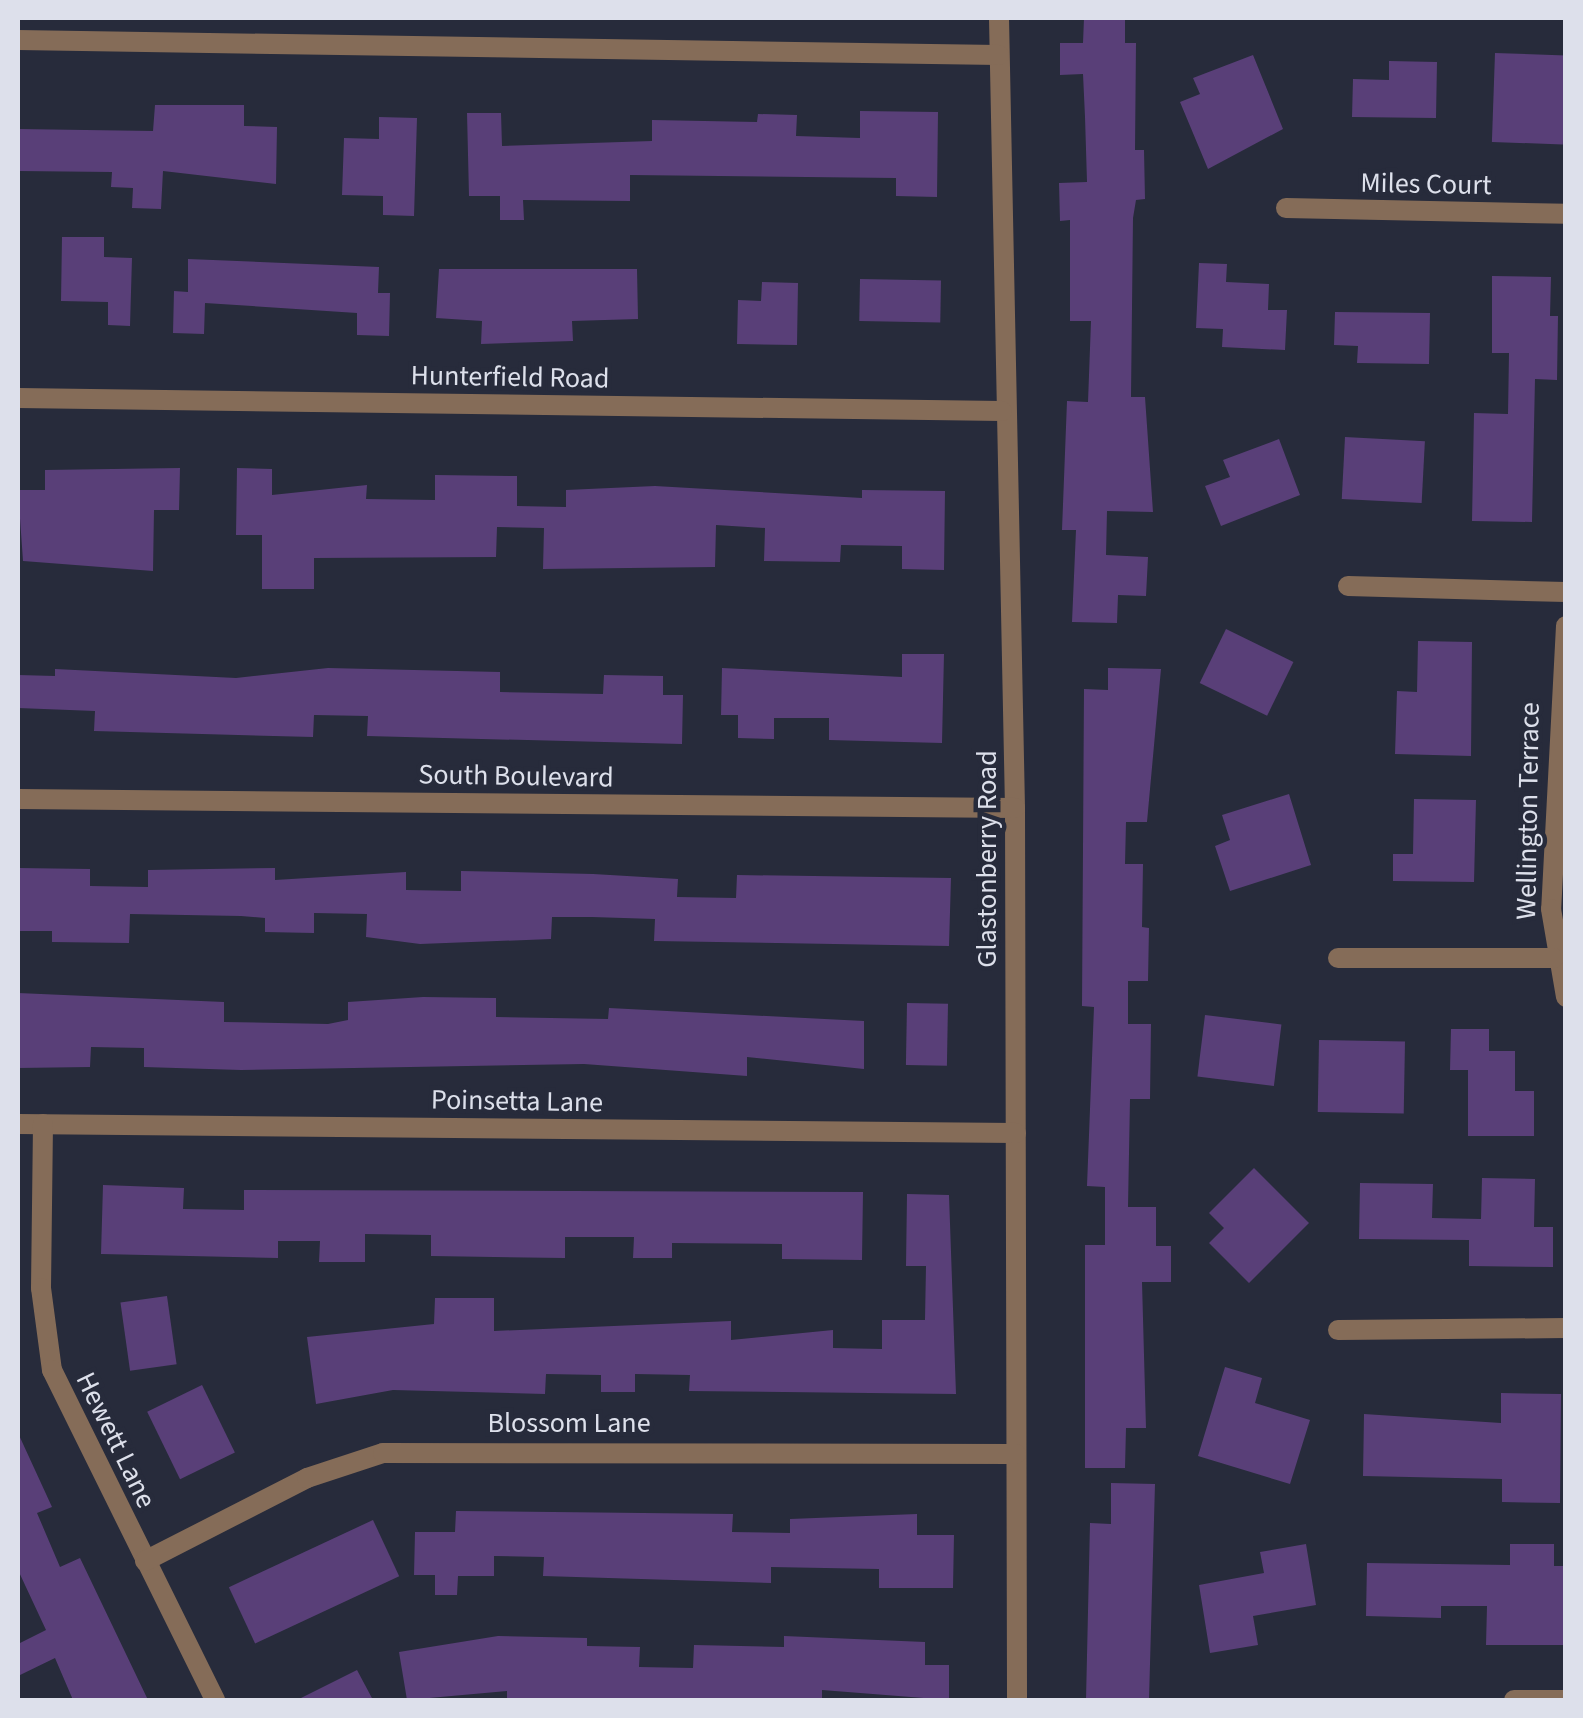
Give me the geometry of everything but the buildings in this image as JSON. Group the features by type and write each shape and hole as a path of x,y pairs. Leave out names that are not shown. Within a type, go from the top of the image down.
{"street":[{"name":"Glastonberry Road","path":"999,18 1002,410 1015,808 1016,1700"},
{"path":"18,40 999,56"},
{"name":"Miles Court","path":"1286,208 1566,214"},
{"name":"Hunterfield Road","path":"18,398 1002,410"},
{"path":"1348,586 1566,592"},
{"name":"Wellington Terrace","path":"1566,626 1554,958 1566,996"},
{"name":"South Boulevard","path":"18,798 1015,808"},
{"path":"1338,958 1554,958"},
{"name":"Poinsetta Lane","path":"18,1124 1016,1133"},
{"name":"Hewett Lane","path":"43,1124 41,1288 52,1370 215,1700"},
{"path":"1338,1330 1566,1328"},
{"name":"Blossom Lane","path":"145,1561 307,1478 382,1453 1016,1454"},
{"path":"1514,1700 1566,1700"}]}
